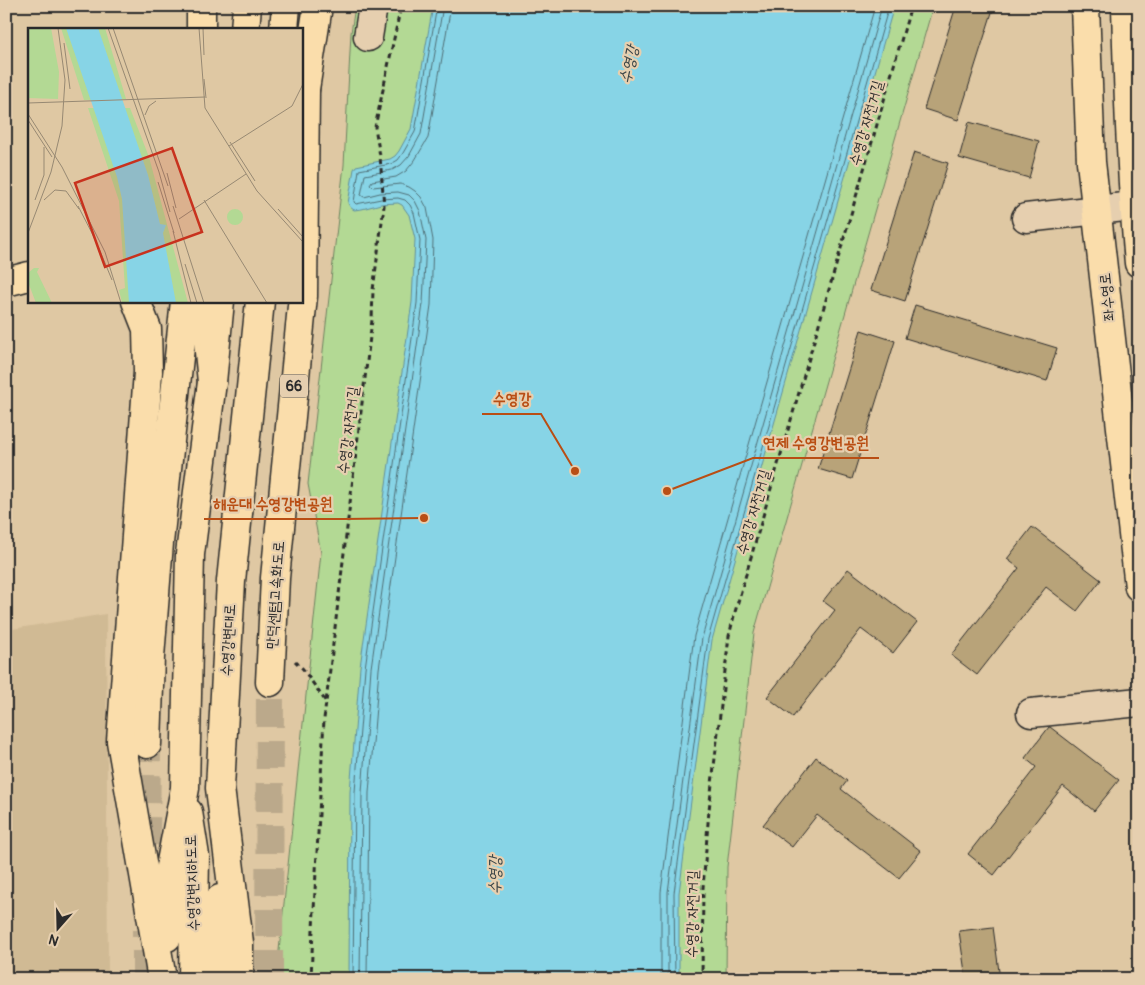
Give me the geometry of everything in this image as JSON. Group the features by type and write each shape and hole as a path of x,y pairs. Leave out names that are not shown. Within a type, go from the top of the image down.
{"main road":[{"path":"201,6 201,28"},
{"path":"245,28 247,6"},
{"path":"284,28 286,6"},
{"path":"303,99 318,6"},
{"name":"좌수영로","path":"1085,6 1091,152 1139,587"},
{"path":"1126,6 1134,153 1133,206 1139,263"},
{"name":"만덕센텀고속화도로","path":"270,682 275,578 303,296 303,99"},
{"path":"6,282 28,276"},
{"path":"136,302 147,329 148,372 121,741 162,979"},
{"path":"189,302 212,382"},
{"path":"147,744 150,657 159,542 189,302"},
{"path":"166,979 168,878 185,788 190,554 212,382 220,302"},
{"name":"수영강변대로","path":"239,979 239,944 220,788 231,581 260,302"},
{"name":"수영강변지하도로","path":"185,788 195,856 193,979"},
{"name":"수영강변지하도로","path":"218,979 220,788"}],"lane":[{"path":"368,38 373,6"},
{"path":"1026,218 1133,206"},
{"path":"1032,713 1139,702"}],"path":[{"name":"수영강 자전거길","path":"311,979 324,719 384,206 380,156 375,127 401,6"},
{"name":"수영강 자전거길","path":"702,979 703,888 709,810 729,636 911,6"},
{"path":"272,633 303,670 326,702"}],"shaded area":[{"path":"106,614 108,979 6,979 6,630"}],"green space":[{"name":"수영강","path":"355,6 933,6 754,633 727,867 726,979 276,979 321,553 308,484 344,165 351,33"}],"water":[{"name":"수영강","path":"433,6 894,6 712,640 679,893 679,979 349,979 350,792 360,667 412,302 415,239 409,215 402,205 398,203 381,204 354,210 348,203 356,166 390,159 395,156 411,129"}],"building":[{"path":"956,6 994,6 958,120 924,109"},
{"path":"969,122 1039,141 1029,178 959,158"},
{"path":"914,152 948,163 905,301 871,290"},
{"path":"915,305 1057,348 1047,381 905,338"},
{"path":"861,330 895,341 852,479 818,469"},
{"path":"1032,527 1101,580 1077,611 1046,587 977,675 951,655 1019,568 1007,559"},
{"path":"848,569 917,622 893,653 861,629 793,717 767,697 835,610 823,601"},
{"path":"1049,727 1119,780 1094,811 1063,786 994,875 968,854 1036,767 1025,758"},
{"path":"816,757 847,781 841,789 921,851 899,878 817,815 792,847 763,825"},
{"path":"993,927 1000,979 966,979 959,931"}],"tunnel":[{"path":"269,979 270,682"},
{"path":"146,845 147,744"},
{"path":"146,930 146,979"}],"place":[{"name":"수영강","path":"575,471"},
{"name":"연제 수영강변공원","path":"667,491"},
{"name":"해운대 수영강변공원","path":"424,518"}]}
